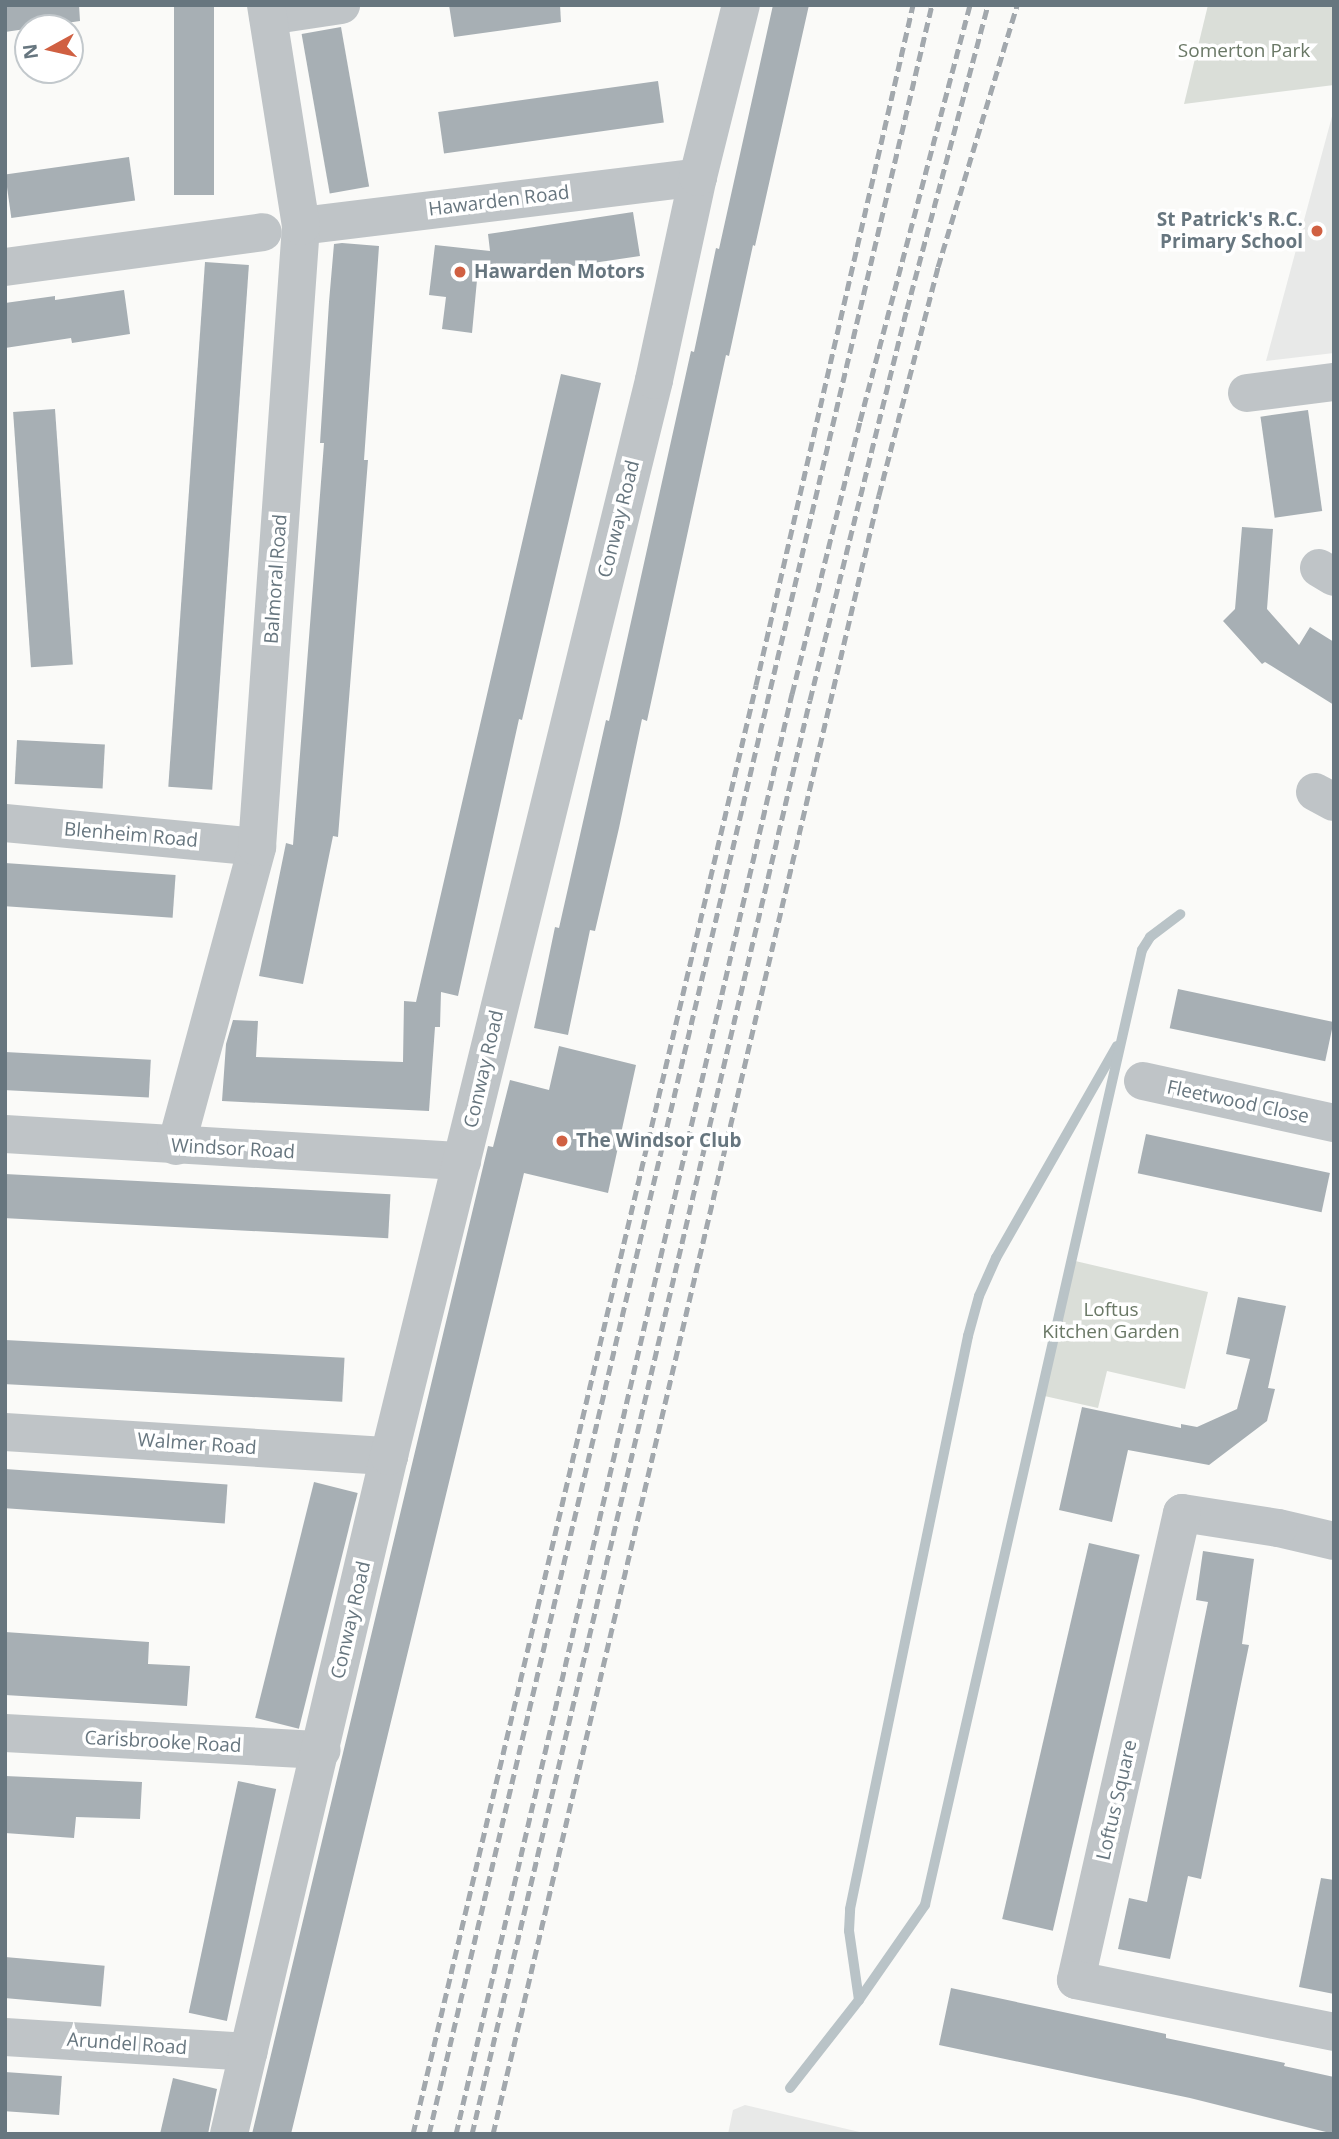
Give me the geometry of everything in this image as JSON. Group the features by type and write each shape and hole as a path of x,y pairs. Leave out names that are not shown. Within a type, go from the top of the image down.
{"street":[{"path":"267,11 341,5"},
{"name":"Conway Road","path":"229,2134 389,1456 654,380 698,177 741,5"},
{"name":"Balmoral Road","path":"176,1146 257,847 301,226 267,11"},
{"name":"Hawarden Road","path":"301,226 698,177"},
{"path":"5,267 263,232"},
{"path":"1247,393 1334,382"},
{"name":"Blenheim Road","path":"5,823 257,847"},
{"name":"Fleetwood Close","path":"1143,1082 1334,1123"},
{"name":"Windsor Road","path":"5,1134 462,1161"},
{"name":"Walmer Road","path":"5,1432 389,1456"},
{"name":"Loftus Square","path":"1334,1541 1278,1528 1182,1513 1076,1980 1334,2032"},
{"name":"Carisbrooke Road","path":"5,1733 321,1750"},
{"name":"Arundel Road","path":"5,2037 249,2052"}],"shaded area":[{"name":"St Patrick's R.C. Primary School","path":"1334,109 1334,353 1266,361"},
{"path":"745,2105 868,2134 728,2134 733,2110"}],"green space":[{"name":"Somerton Park","path":"1208,5 1334,5 1334,85 1184,104"},
{"name":"Loftus Kitchen Garden","path":"1071,1260 1208,1292 1185,1389 1107,1371 1098,1408 1040,1395"}],"building":[{"path":"5,5 79,5 80,14 14,14 14,31 5,32"},
{"path":"174,5 214,5 214,195 174,195"},
{"path":"449,5 560,5 561,22 454,37"},
{"path":"773,5 809,5 729,356 726,355 647,721 642,719 595,931 590,930 568,1035 534,1028 555,927 559,928 606,720 609,721 691,351 694,352 716,248 719,249"},
{"path":"341,27 369,187 330,193 302,34"},
{"path":"658,81 664,123 444,153 438,112"},
{"path":"129,157 135,201 11,218 5,174"},
{"path":"633,212 640,256 477,280 472,333 442,329 446,297 429,295 435,245 490,251 488,234"},
{"path":"334,244 379,246 364,460 368,460 338,837 333,836 303,984 259,976 286,843 293,845 324,443 320,443 329,302"},
{"path":"205,262 249,265 212,790 168,787"},
{"path":"124,290 130,334 72,343 71,338 5,348 5,303 55,296 55,300"},
{"path":"561,374 601,383 522,720 519,719 458,996 441,992 440,1027 435,1027 429,1111 222,1101 226,1044 233,1020 258,1021 256,1057 403,1062 404,1001 416,1002"},
{"path":"55,409 73,664 31,667 13,412"},
{"path":"1308,410 1322,511 1275,518 1260,417"},
{"path":"1242,527 1273,529 1267,609 1299,645 1310,627 1334,642 1334,705 1265,662 1262,664 1223,621 1235,609"},
{"path":"17,740 105,745 103,789 15,784"},
{"path":"5,863 176,875 173,918 5,906"},
{"path":"1178,989 1334,1022 1325,1061 1170,1028"},
{"path":"559,1046 636,1065 608,1193 524,1173 291,2134 252,2134 488,1146 493,1147 510,1080 549,1090"},
{"path":"5,1052 151,1060 149,1098 5,1090"},
{"path":"1146,1134 1330,1173 1322,1212 1138,1173"},
{"path":"5,1174 390,1194 388,1238 5,1218"},
{"path":"1238,1297 1286,1306 1268,1388 1275,1389 1267,1421 1209,1465 1128,1450 1112,1522 1059,1510 1082,1407 1181,1428 1181,1424 1197,1427 1237,1409 1250,1359 1226,1354"},
{"path":"5,1340 345,1358 342,1402 5,1384"},
{"path":"5,1469 227,1485 225,1523 5,1508"},
{"path":"314,1482 358,1493 299,1729 255,1718"},
{"path":"1089,1543 1140,1555 1053,1931 1002,1919"},
{"path":"1203,1551 1254,1559 1242,1644 1249,1645 1201,1879 1188,1876 1170,1959 1118,1949 1129,1898 1147,1902 1208,1602 1196,1600"},
{"path":"5,1632 149,1642 148,1664 190,1666 187,1706 5,1695"},
{"path":"5,1776 142,1782 140,1819 76,1817 74,1838 5,1833"},
{"path":"238,1781 276,1789 227,2021 189,2013"},
{"path":"1321,1878 1334,1880 1334,1994 1299,1987"},
{"path":"5,1957 105,1966 101,2007 5,1998"},
{"path":"951,1988 1166,2034 1166,2038 1285,2063 1284,2066 1334,2077 1334,2134 1190,2098 939,2045"},
{"path":"5,2072 62,2076 59,2115 5,2111"},
{"path":"173,2078 217,2089 208,2134 160,2134"}],"waterway":[{"path":"790,2088 859,2000 925,1905 1142,950 1150,937 1180,914"},
{"path":"859,2000 849,1931 850,1909 968,1336 979,1296 996,1258 1117,1046"}],"railway":[{"path":"413,2134 756,685 913,5"},
{"path":"429,2134 932,5"},
{"path":"456,2134 792,694 860,421 970,5"},
{"path":"472,2134 810,700 907,309 988,5"},
{"path":"493,2134 879,495 938,267 1017,5"}],"place":[{"name":"St Patrick's R.C. Primary School","path":"1317,231"},
{"name":"Hawarden Motors","path":"460,272"},
{"name":"The Windsor Club","path":"562,1141"}]}
